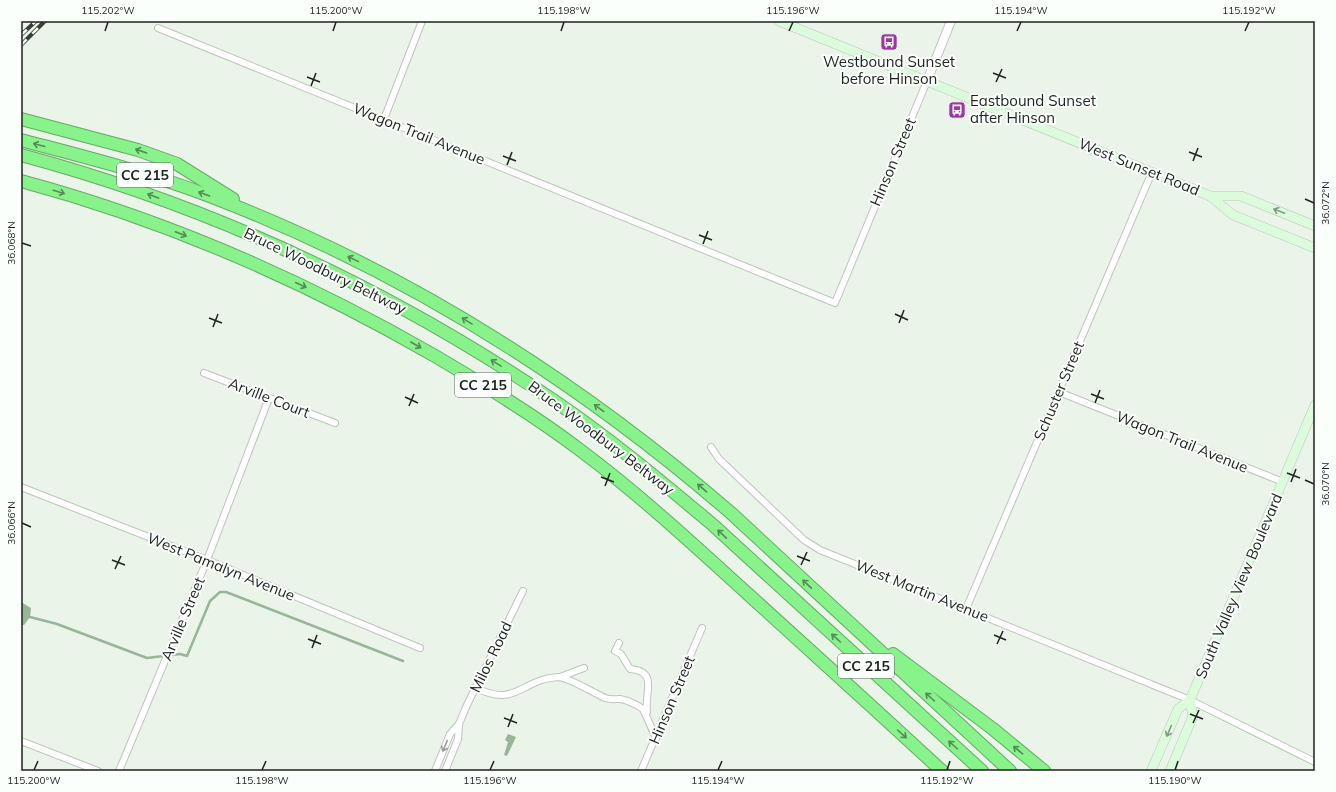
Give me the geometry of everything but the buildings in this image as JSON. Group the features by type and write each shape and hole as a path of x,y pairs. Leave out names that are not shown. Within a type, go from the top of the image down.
{"highway":[{"path":"21,119 138,150 177,164 266,220"},
{"name":"CC 215","path":"21,140 118,166 181,186 266,220 356,260 427,297 550,374 598,407 685,473 731,513 1010,771"},
{"name":"Bruce Woodbury Beltway","path":"21,155 86,172 216,219 277,245 391,302 495,362 555,401 687,503 982,771"},
{"name":"Bruce Woodbury Beltway","path":"21,182 115,210 236,255 329,298 387,328 485,385 580,450 677,529 942,771"},
{"path":"836,611 992,729 1044,771"}],"main road":[{"name":"West Sunset Road","path":"779,21 1210,196 1234,215 1315,248"},
{"name":"West Sunset Road","path":"1210,196 1241,196 1315,226"},
{"name":"South Valley View Boulevard","path":"1151,771 1178,709 1190,700 1315,406"},
{"name":"South Valley View Boulevard","path":"1170,771 1193,716 1190,700"}],"street":[{"path":"384,119 422,21"},
{"name":"Hinson Street","path":"834,303 951,21"},
{"name":"Wagon Trail Avenue","path":"158,28 834,303"},
{"name":"Schuster Street","path":"966,610 1152,172"},
{"name":"Arville Court","path":"204,373 335,423"},
{"name":"Wagon Trail Avenue","path":"1059,392 1283,482"},
{"name":"Arville Street","path":"119,771 208,560 269,398"},
{"name":"West Martin Avenue","path":"711,446 719,459 804,540 820,550 1190,700 1315,762"},
{"name":"West Pamalyn Avenue","path":"21,487 208,560 420,648"},
{"name":"Milos Road","path":"445,771 458,739 460,724 523,591"},
{"name":"Hinson Street","path":"641,771 702,628"},
{"path":"619,643 615,651 621,654 630,669 641,671 648,679 649,684 646,704 647,716"},
{"path":"476,688 486,693 501,696 508,695 536,683 584,668"},
{"path":"558,677 566,678 606,698 612,700 620,699 643,709 656,738"},
{"name":"Milos Road","path":"435,771 450,734 460,724"},
{"path":"21,741 98,771"}],"shaded area":[{"path":"21,602 31,608 30,617 24,625 21,624"},
{"path":"508,734 516,737 507,756 504,755 508,742 505,740"}],"waterway":[{"path":"30,617 57,624 147,658 180,654 187,656 210,601 220,592 226,592 403,661"}],"railway":[{"path":"21,35 36,21"},
{"path":"21,45 45,21"}],"place":[{"name":"Westbound Sunset before Hinson","path":"889,42"},
{"name":"Eastbound Sunset after Hinson","path":"957,110"}]}
